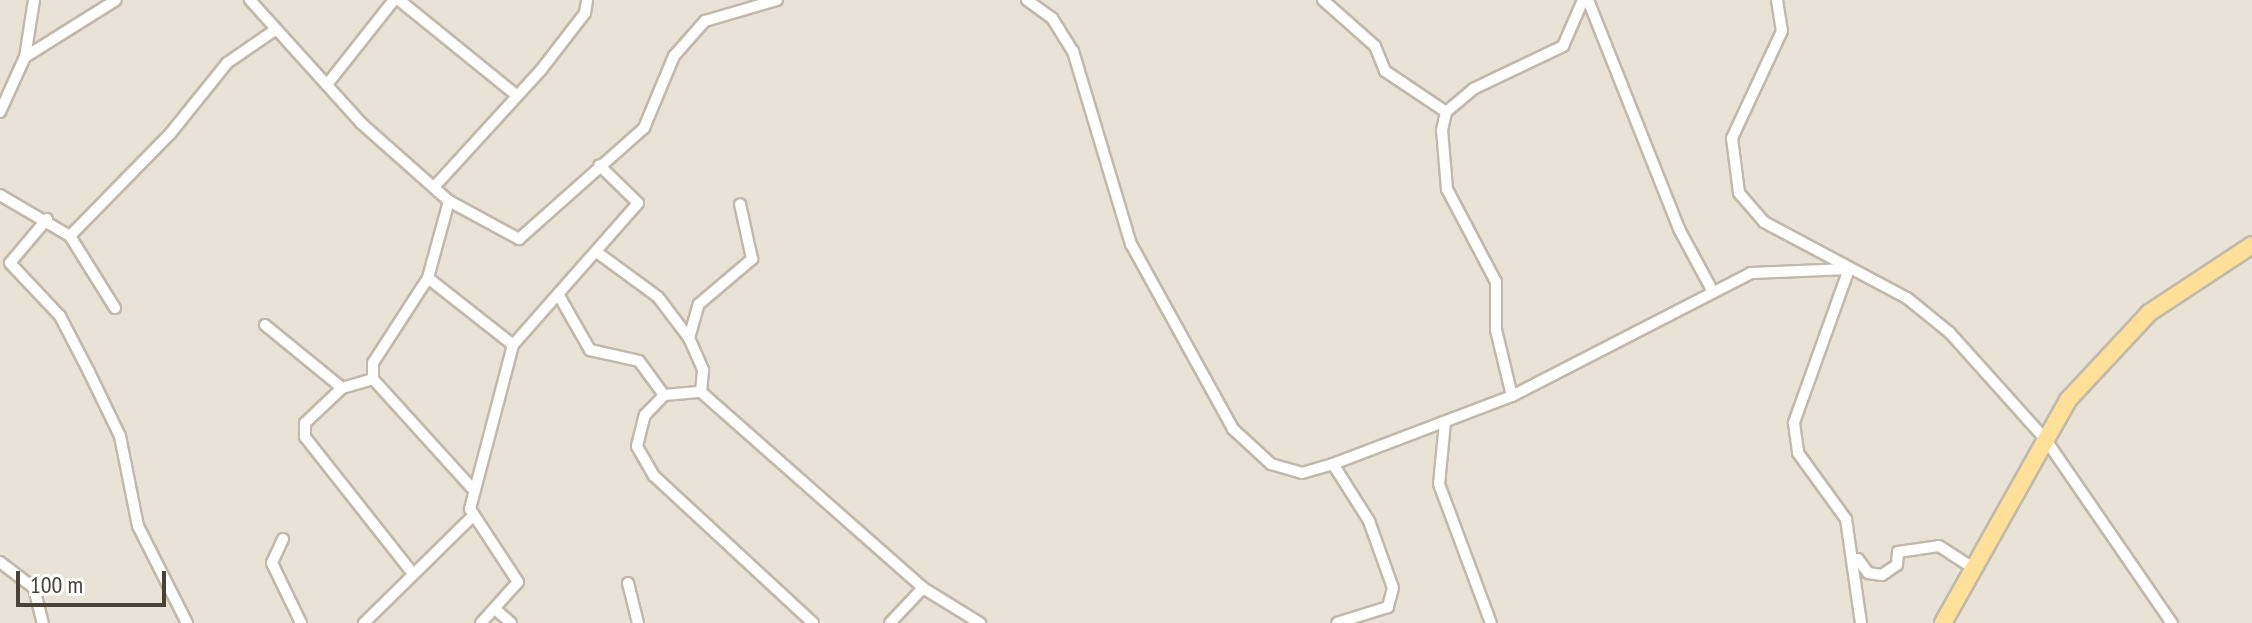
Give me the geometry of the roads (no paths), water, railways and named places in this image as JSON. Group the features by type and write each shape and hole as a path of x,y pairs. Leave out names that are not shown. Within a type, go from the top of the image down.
{"main road":[{"path":"1943,623 2068,400 2149,313 2252,245"}],"street":[{"path":"0,112 25,57 34,0"},
{"path":"25,57 116,0"},
{"path":"250,0 275,30 329,82 361,123 449,201 519,239 644,128 674,56 705,21 777,0"},
{"path":"329,82 397,0 515,94"},
{"path":"435,186 585,13 587,0"},
{"path":"1027,0 1052,18 1073,51 1131,244 1233,429 1271,464 1302,473 1512,396 1712,290 1773,269 1849,269"},
{"path":"1323,0 1375,46 1385,71 1446,112"},
{"path":"1512,396 1496,330 1496,282 1447,189 1441,160 1446,112 1473,89 1563,46 1586,0"},
{"path":"1586,0 1679,229 1712,290"},
{"path":"1777,0 1782,31 1732,138 1733,179 1764,222 1907,298 1950,333 2046,440 2172,623"},
{"path":"70,236 170,134 227,63 275,30"},
{"path":"481,623 518,577 471,518 472,488 513,345 598,253 638,203 599,165"},
{"path":"0,195 47,219 70,236 115,308"},
{"path":"449,201 428,278 373,363 373,379 472,488"},
{"path":"689,338 699,304 752,259 740,204"},
{"path":"47,219 10,263 60,316 89,372 120,436 138,526 187,623"},
{"path":"598,253 658,297 689,338 703,370 701,392"},
{"path":"1849,269 1794,423 1798,453 1846,519 1857,558 1861,623"},
{"path":"428,278 513,345"},
{"path":"558,294 590,350 639,361 664,395"},
{"path":"265,325 342,388"},
{"path":"373,379 342,388 305,423 305,437 410,570"},
{"path":"813,623 654,476 637,446 645,415 664,395 701,392 923,588 980,623"},
{"path":"1445,422 1439,484 1491,623"},
{"path":"1333,464 1369,521 1393,588 1388,607 1337,623"},
{"path":"364,623 410,570 471,518"},
{"path":"283,539 272,563 301,623"},
{"path":"1857,558 1868,573 1882,575 1897,565 1898,552 1939,546 1973,568"},
{"path":"0,562 34,588 43,623"},
{"path":"628,583 638,623"},
{"path":"890,623 923,588"},
{"path":"495,609 511,623"}]}
